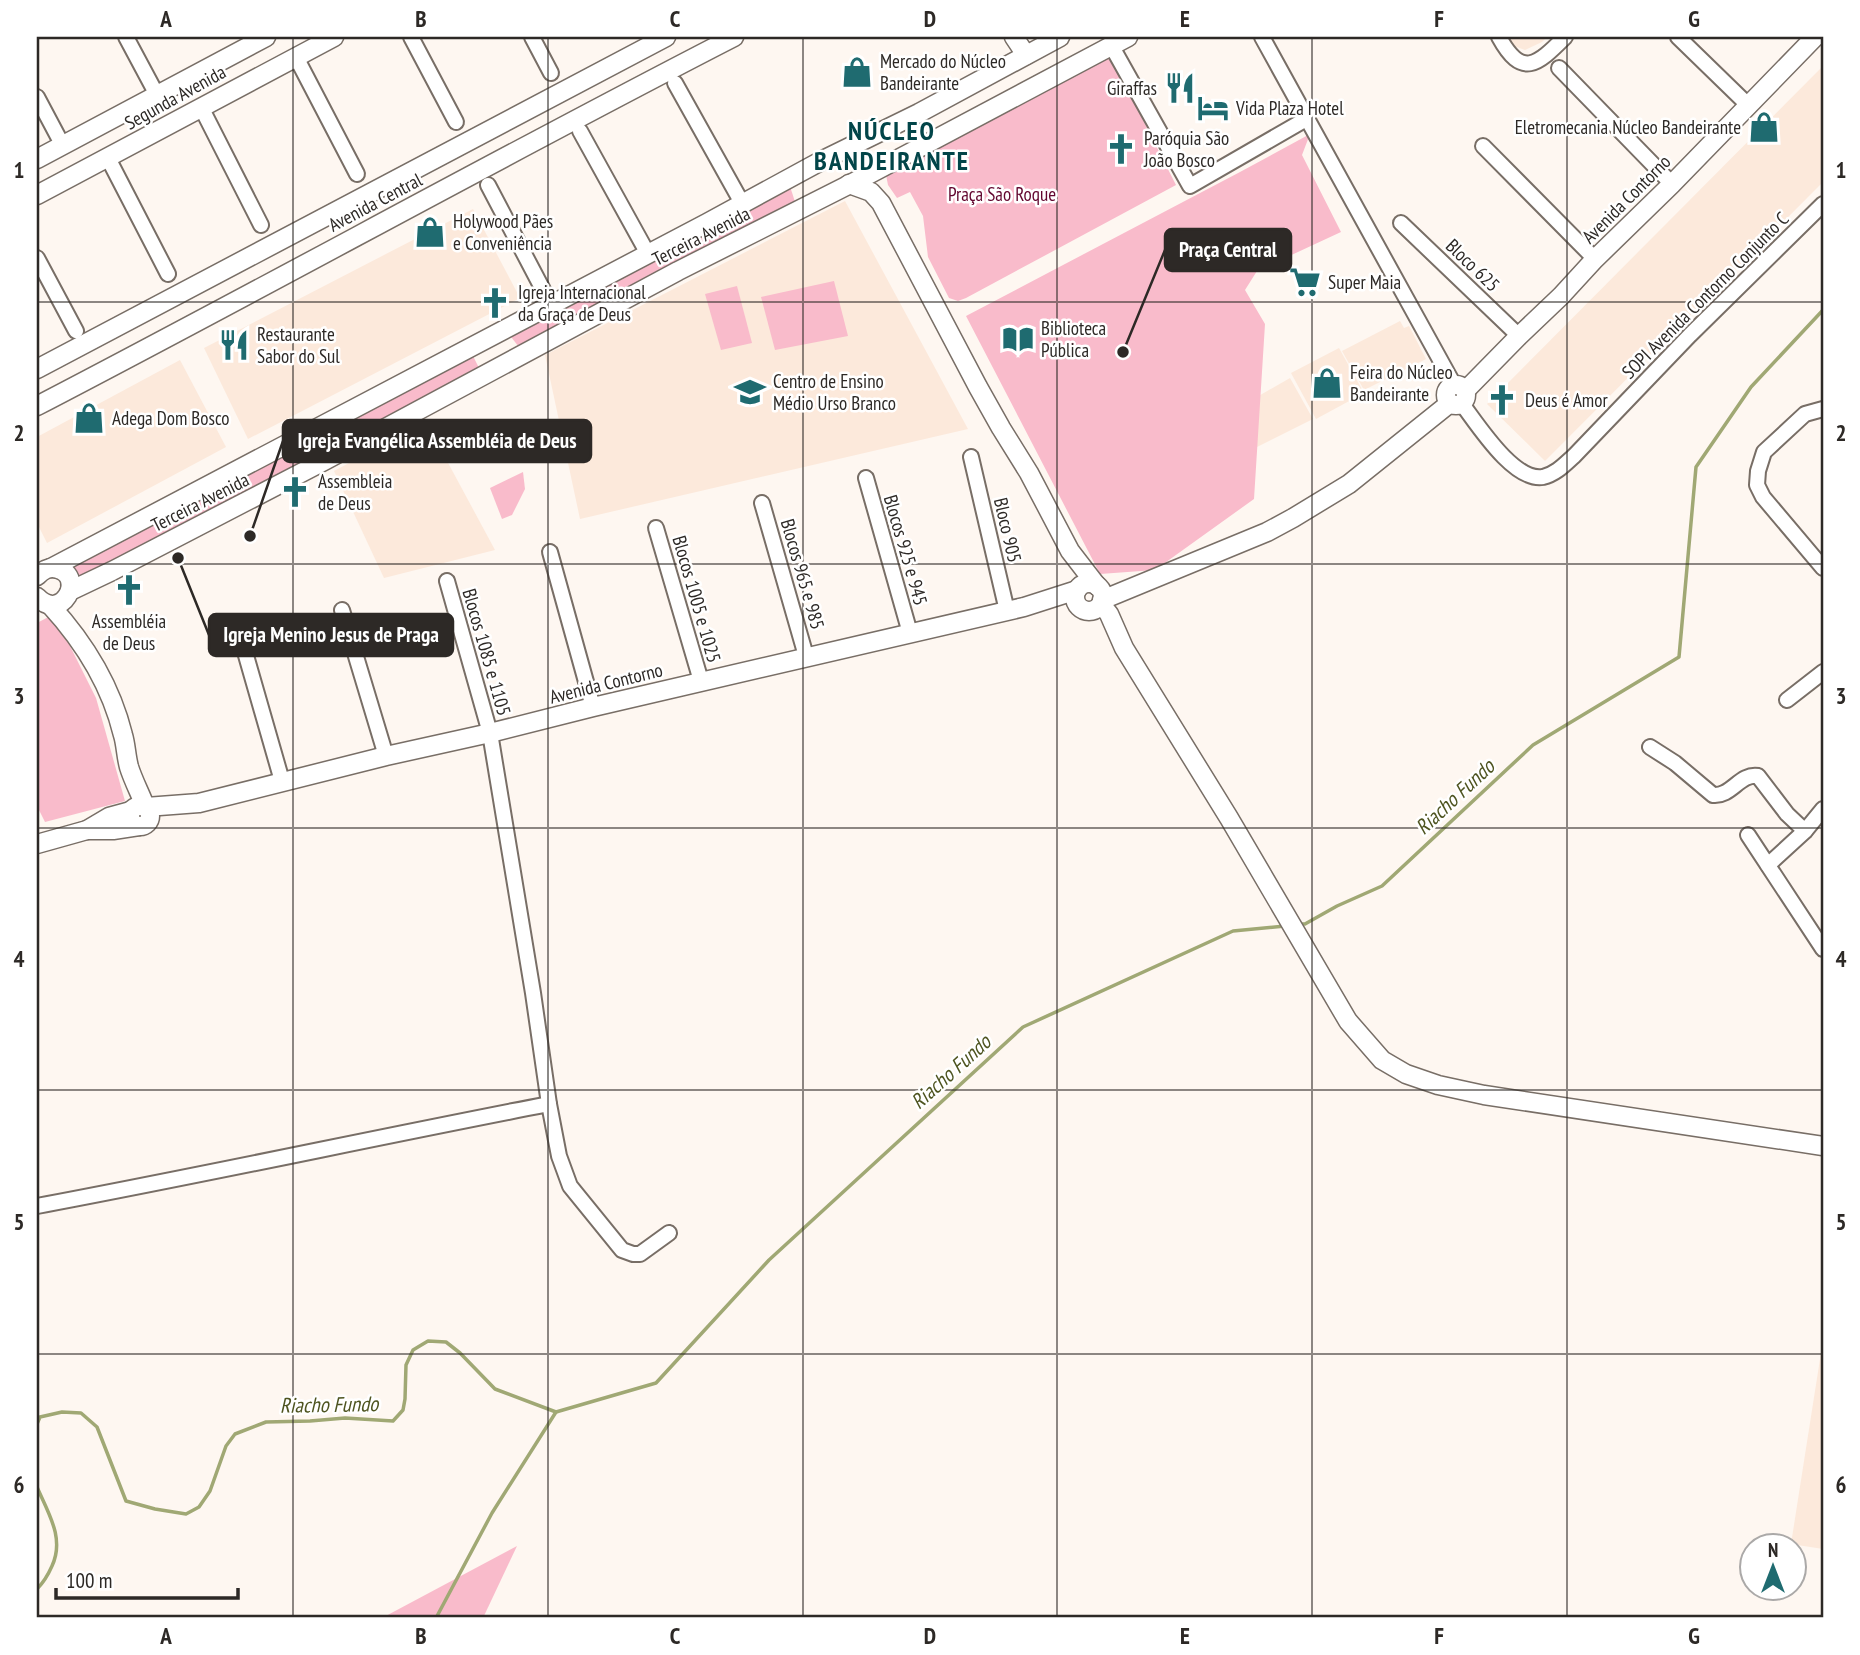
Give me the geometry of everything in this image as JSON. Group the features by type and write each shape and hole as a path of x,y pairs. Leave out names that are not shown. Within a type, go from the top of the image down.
{"street":[{"path":"126,37 157,95"},
{"name":"Segunda Avenida","path":"37,195 334,37"},
{"path":"411,37 456,122"},
{"path":"533,37 551,73"},
{"name":"Avenida Central","path":"37,405 180,332 482,168 668,76 734,37"},
{"path":"1014,37 1026,55"},
{"name":"SOPI Avenida Contorno Conjunto C","path":"1262,37 1458,396 1514,467 1529,476 1541,477 1555,473 1574,456 1690,335 1823,204"},
{"path":"1499,37 1508,54 1524,64 1539,60 1565,37"},
{"path":"1678,37 1749,106"},
{"name":"Avenida Contorno","path":"37,844 87,830 109,817 183,811 199,803 282,781 806,656 1015,609 1090,597 1142,584 1266,532 1349,484 1458,396 1561,296 1815,37"},
{"name":"Segunda Avenida","path":"37,159 259,38"},
{"name":"Terceira Avenida","path":"43,567 551,305 821,161 919,113 1056,38"},
{"path":"662,39 668,76 742,203"},
{"name":"Avenida Central","path":"37,369 662,39"},
{"path":"1119,41 1190,186 1308,118"},
{"name":"Terceira Avenida","path":"51,601 240,505 678,271 880,169 1119,41"},
{"path":"640,51 668,76"},
{"path":"296,57 358,174"},
{"path":"211,66 210,74 216,87 226,93"},
{"path":"1559,68 1672,184"},
{"path":"186,80 197,84 201,89 201,107 261,225"},
{"path":"37,97 63,146"},
{"path":"580,131 648,254"},
{"path":"1483,146 1595,259"},
{"path":"108,158 167,274"},
{"path":"821,161 820,175 827,187 871,192 881,203"},
{"path":"880,169 877,189 881,203 990,408 1029,473 1109,631 1124,648 1348,1021 1382,1060 1438,1085 1484,1095 1823,1146"},
{"path":"788,179 802,184 809,204"},
{"path":"488,185 551,305"},
{"path":"325,216 322,223 325,236 338,247"},
{"name":"Bloco 625","path":"1401,223 1518,336"},
{"path":"292,234 307,239 315,258"},
{"path":"37,258 76,331"},
{"path":"500,331 503,345 515,359"},
{"path":"470,347 478,351 483,358 487,374"},
{"path":"1823,409 1805,414 1764,452 1757,485 1763,497 1823,568"},
{"name":"Bloco 905","path":"971,457 1015,609"},
{"name":"Blocos 925 e 945","path":"866,478 910,633"},
{"name":"Blocos 965 e 985","path":"762,503 806,656"},
{"name":"Blocos 1005 e 1025","path":"656,528 701,681"},
{"path":"550,552 593,707"},
{"path":"43,567 57,568 66,574 71,585 51,601 79,640 109,694 124,736 140,813"},
{"name":"Blocos 1085 e 1105","path":"447,581 490,733 559,1156 570,1186 622,1250 640,1254 669,1233"},
{"path":"342,610 386,756"},
{"path":"239,631 282,781"},
{"path":"1787,699 1823,672"},
{"path":"1650,747 1675,763 1713,795 1724,793 1749,775 1758,776 1787,814 1805,831"},
{"path":"1768,865 1805,831 1823,810"},
{"path":"1748,835 1823,949"},
{"path":"37,1206 549,1104"}],"shaded area":[{"path":"1509,37 1547,37 1525,50 1514,46"},
{"path":"1823,66 1823,182 1545,461 1487,404"},
{"name":"Centro de Ensino Médio Urso Branco","path":"845,201 968,429 580,519 545,355"},
{"path":"473,209 520,298 248,439 204,348"},
{"path":"1400,321 1404,328 1409,326 1426,359 1364,390 1342,351"},
{"name":"Feira do Núcleo Bandeirante","path":"1339,348 1364,393 1316,419 1291,373"},
{"path":"180,360 226,447 47,543 37,523 37,437"},
{"path":"1290,378 1313,419 1257,447 1236,409"},
{"path":"426,422 495,550 384,578 334,471"},
{"path":"1823,1340 1823,1549 1808,1547 1808,1532 1793,1532"}],"green space":[{"name":"Praça São Roque","path":"1110,55 1176,185 966,298 958,301 949,298 928,257 923,216 910,192 897,198 888,185 886,175"},
{"path":"1310,134 1302,155 1341,232 1257,271 1245,290 1265,324 1254,499 1155,570 1100,574 966,316"},
{"path":"789,183 795,202 522,351 508,333"},
{"path":"834,281 848,336 775,350 761,297"},
{"path":"737,286 752,343 721,350 705,294"},
{"path":"470,350 480,370 74,583 64,565"},
{"path":"523,472 525,489 512,515 502,519 490,488"},
{"path":"54,614 96,698 125,801 45,822 37,806 37,623"},
{"path":"517,1546 483,1618 382,1618"}],"waterway":[{"name":"Riacho Fundo","path":"1300,924 1305,924 1382,886 1533,745 1679,657 1696,467 1751,387 1823,310"},
{"name":"Riacho Fundo","path":"37,1424 40,1417 62,1412 81,1413 97,1427 126,1501 186,1514 199,1507 210,1491 226,1446 235,1434 266,1422 345,1418 393,1421 403,1410 406,1365 413,1350 428,1341 446,1342 495,1389 556,1412 656,1383 769,1260 1023,1027 1233,931 1285,926"},
{"path":"436,1618 492,1513 556,1412"},
{"name":"Riacho Fundo","path":"37,1487 54,1526 57,1546 52,1566 37,1589"}],"place":[{"name":"Mercado do Núcleo Bandeirante","path":"857,72"},
{"name":"Giraffas","path":"1180,88"},
{"name":"Vida Plaza Hotel","path":"1213,108"},
{"name":"Eletromecania Núcleo Bandeirante","path":"1764,127"},
{"name":"Paróquia São João Bosco","path":"1121,149"},
{"name":"Holywood Pães e Conveniência","path":"430,232"},
{"name":"Super Maia","path":"1305,282"},
{"name":"Igreja Internacional da Graça de Deus","path":"495,303"},
{"name":"Biblioteca Pública","path":"1018,339"},
{"name":"Restaurante Sabor do Sul","path":"234,345"},
{"name":"Praça Central","path":"1123,352"},
{"name":"Feira do Núcleo Bandeirante","path":"1327,383"},
{"name":"Centro de Ensino Médio Urso Branco","path":"750,392"},
{"name":"Deus é Amor","path":"1502,400"},
{"name":"Adega Dom Bosco","path":"89,418"},
{"name":"Assembleia de Deus","path":"295,492"},
{"name":"Igreja Evangélica Assembléia de Deus","path":"250,536"},
{"name":"Igreja Menino Jesus de Praga","path":"178,558"},
{"name":"Assembléia de Deus","path":"129,590"}],"district":[{"name":"NÚCLEO BANDEIRANTE","path":"892,146"}]}
